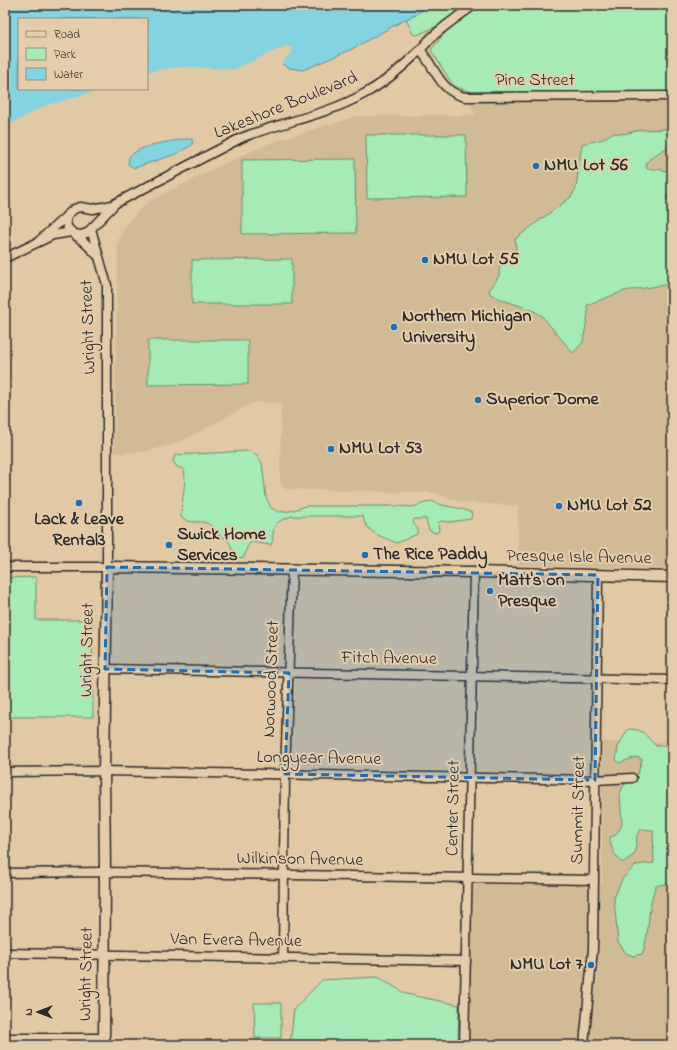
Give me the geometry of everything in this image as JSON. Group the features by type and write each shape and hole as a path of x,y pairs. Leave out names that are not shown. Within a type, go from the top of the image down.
{"main road":[{"name":"Presque Isle Avenue","path":"106,567 474,572 672,577"},
{"name":"Wright Street","path":"104,1041 106,567"}],"street":[{"name":"Lakeshore Boulevard","path":"39,240 74,208 98,209 116,203 241,138 258,131 324,112 354,100 386,79 420,50 433,36 474,5"},
{"name":"Pine Street","path":"420,50 445,86 454,94 465,97 672,96"},
{"name":"Lakeshore Boulevard","path":"5,258 39,240 58,233 83,234 116,203"},
{"name":"Wright Street","path":"83,208 92,214 93,220 91,228 98,257 105,275 107,290 106,567"},
{"path":"67,215 66,223 72,233"},
{"name":"Wright Street","path":"72,233 89,246 98,257"},
{"name":"Presque Isle Avenue","path":"5,567 106,567"},
{"name":"Norwood Street","path":"283,957 285,774 292,569"},
{"name":"Center Street","path":"464,1045 474,572"},
{"name":"Summit Street","path":"584,1045 593,949 598,575"},
{"name":"Fitch Avenue","path":"105,669 672,680"},
{"name":"Longyear Avenue","path":"5,772 104,771 595,780 632,778"},
{"name":"Wilkinson Avenue","path":"5,873 105,872 594,880"},
{"name":"Van Evera Avenue","path":"5,953 466,961"},
{"path":"5,1038 104,1041"}],"highlighted area":[{"path":"107,567 598,575 595,780 285,774 289,673 105,669"}],"shaded area":[{"name":"Northern Michigan University","path":"672,5 672,569 518,565 518,506 462,502 435,493 285,489 280,481 281,402 253,403 178,443 143,452 114,453 118,242 122,232 130,220 146,203 213,169 270,143 357,116 475,115 444,45"},
{"path":"602,742 672,742 672,1045 467,1045 472,885 602,885"},
{"path":"108,1039 283,1040 282,1045 108,1045"}],"green space":[{"path":"427,5 672,5 672,92 472,92 459,88 453,85 431,50 445,33 437,26 417,35 413,34 406,19 416,15"},
{"path":"666,129 672,133 672,144 652,157 646,163 647,169 672,172 672,181 666,199 672,203 671,284 624,291 587,305 588,314 583,342 573,353 541,315 490,294 489,291 499,276 500,259 516,250 515,239 571,197 576,188 582,144 603,139 612,133 624,134 640,130"},
{"path":"366,135 466,135 467,197 367,198"},
{"path":"355,159 356,233 242,234 242,160"},
{"path":"292,259 292,304 192,304 192,260"},
{"path":"148,340 248,340 248,384 148,385"},
{"path":"249,451 257,455 262,463 266,497 271,508 279,512 290,511 306,506 413,507 431,501 472,513 471,519 449,522 441,521 438,523 439,531 436,533 429,530 426,519 414,519 413,523 418,529 417,534 397,543 376,534 367,527 363,516 292,516 283,519 275,525 271,545 251,542 247,547 244,557 238,558 232,554 230,544 227,539 217,535 209,524 205,522 191,522 181,517 185,474 184,469 177,467 173,461 175,455"},
{"path":"36,577 36,620 92,620 93,717 5,717 5,578"},
{"path":"628,729 638,730 647,736 656,746 672,746 672,882 656,886 651,902 645,946 642,954 633,956 626,953 618,942 614,898 622,879 636,865 654,863 653,830 641,829 637,835 635,854 622,863 615,854 611,845 610,837 616,835 622,825 620,794 623,786 638,774 642,759 636,757 619,763 616,759 618,747"},
{"path":"378,977 406,994 459,1005 458,1045 290,1045 294,1009 322,980"},
{"path":"254,1003 281,1003 281,1038 255,1038"}],"water":[{"path":"5,5 427,5 416,15 350,50 303,70 290,68 279,63 148,86 148,18 18,18 18,90 130,90 30,131 5,147"},
{"path":"192,139 192,145 176,154 134,168 128,164 129,157 141,149 156,144"}],"pier":[{"path":"286,46 291,47 292,54 286,57 281,66 279,65 263,71 252,72 221,80 164,84 148,88 148,73 155,70 183,67 235,69"},
{"path":"100,90 134,90 32,132 30,140 5,149 5,127 44,106"}],"place":[{"name":"NMU Lot 56","path":"536,166"},
{"name":"NMU Lot 55","path":"425,260"},
{"name":"Northern Michigan University","path":"394,327"},
{"name":"Superior Dome","path":"478,400"},
{"name":"NMU Lot 53","path":"331,449"},
{"name":"Lack & Leave Rental3","path":"79,503"},
{"name":"NMU Lot 52","path":"559,506"},
{"name":"Swick Home Services","path":"169,545"},
{"name":"The Rice Paddy","path":"365,555"},
{"name":"Matt's on Presque","path":"490,591"},
{"name":"NMU Lot 7","path":"591,965"}]}
